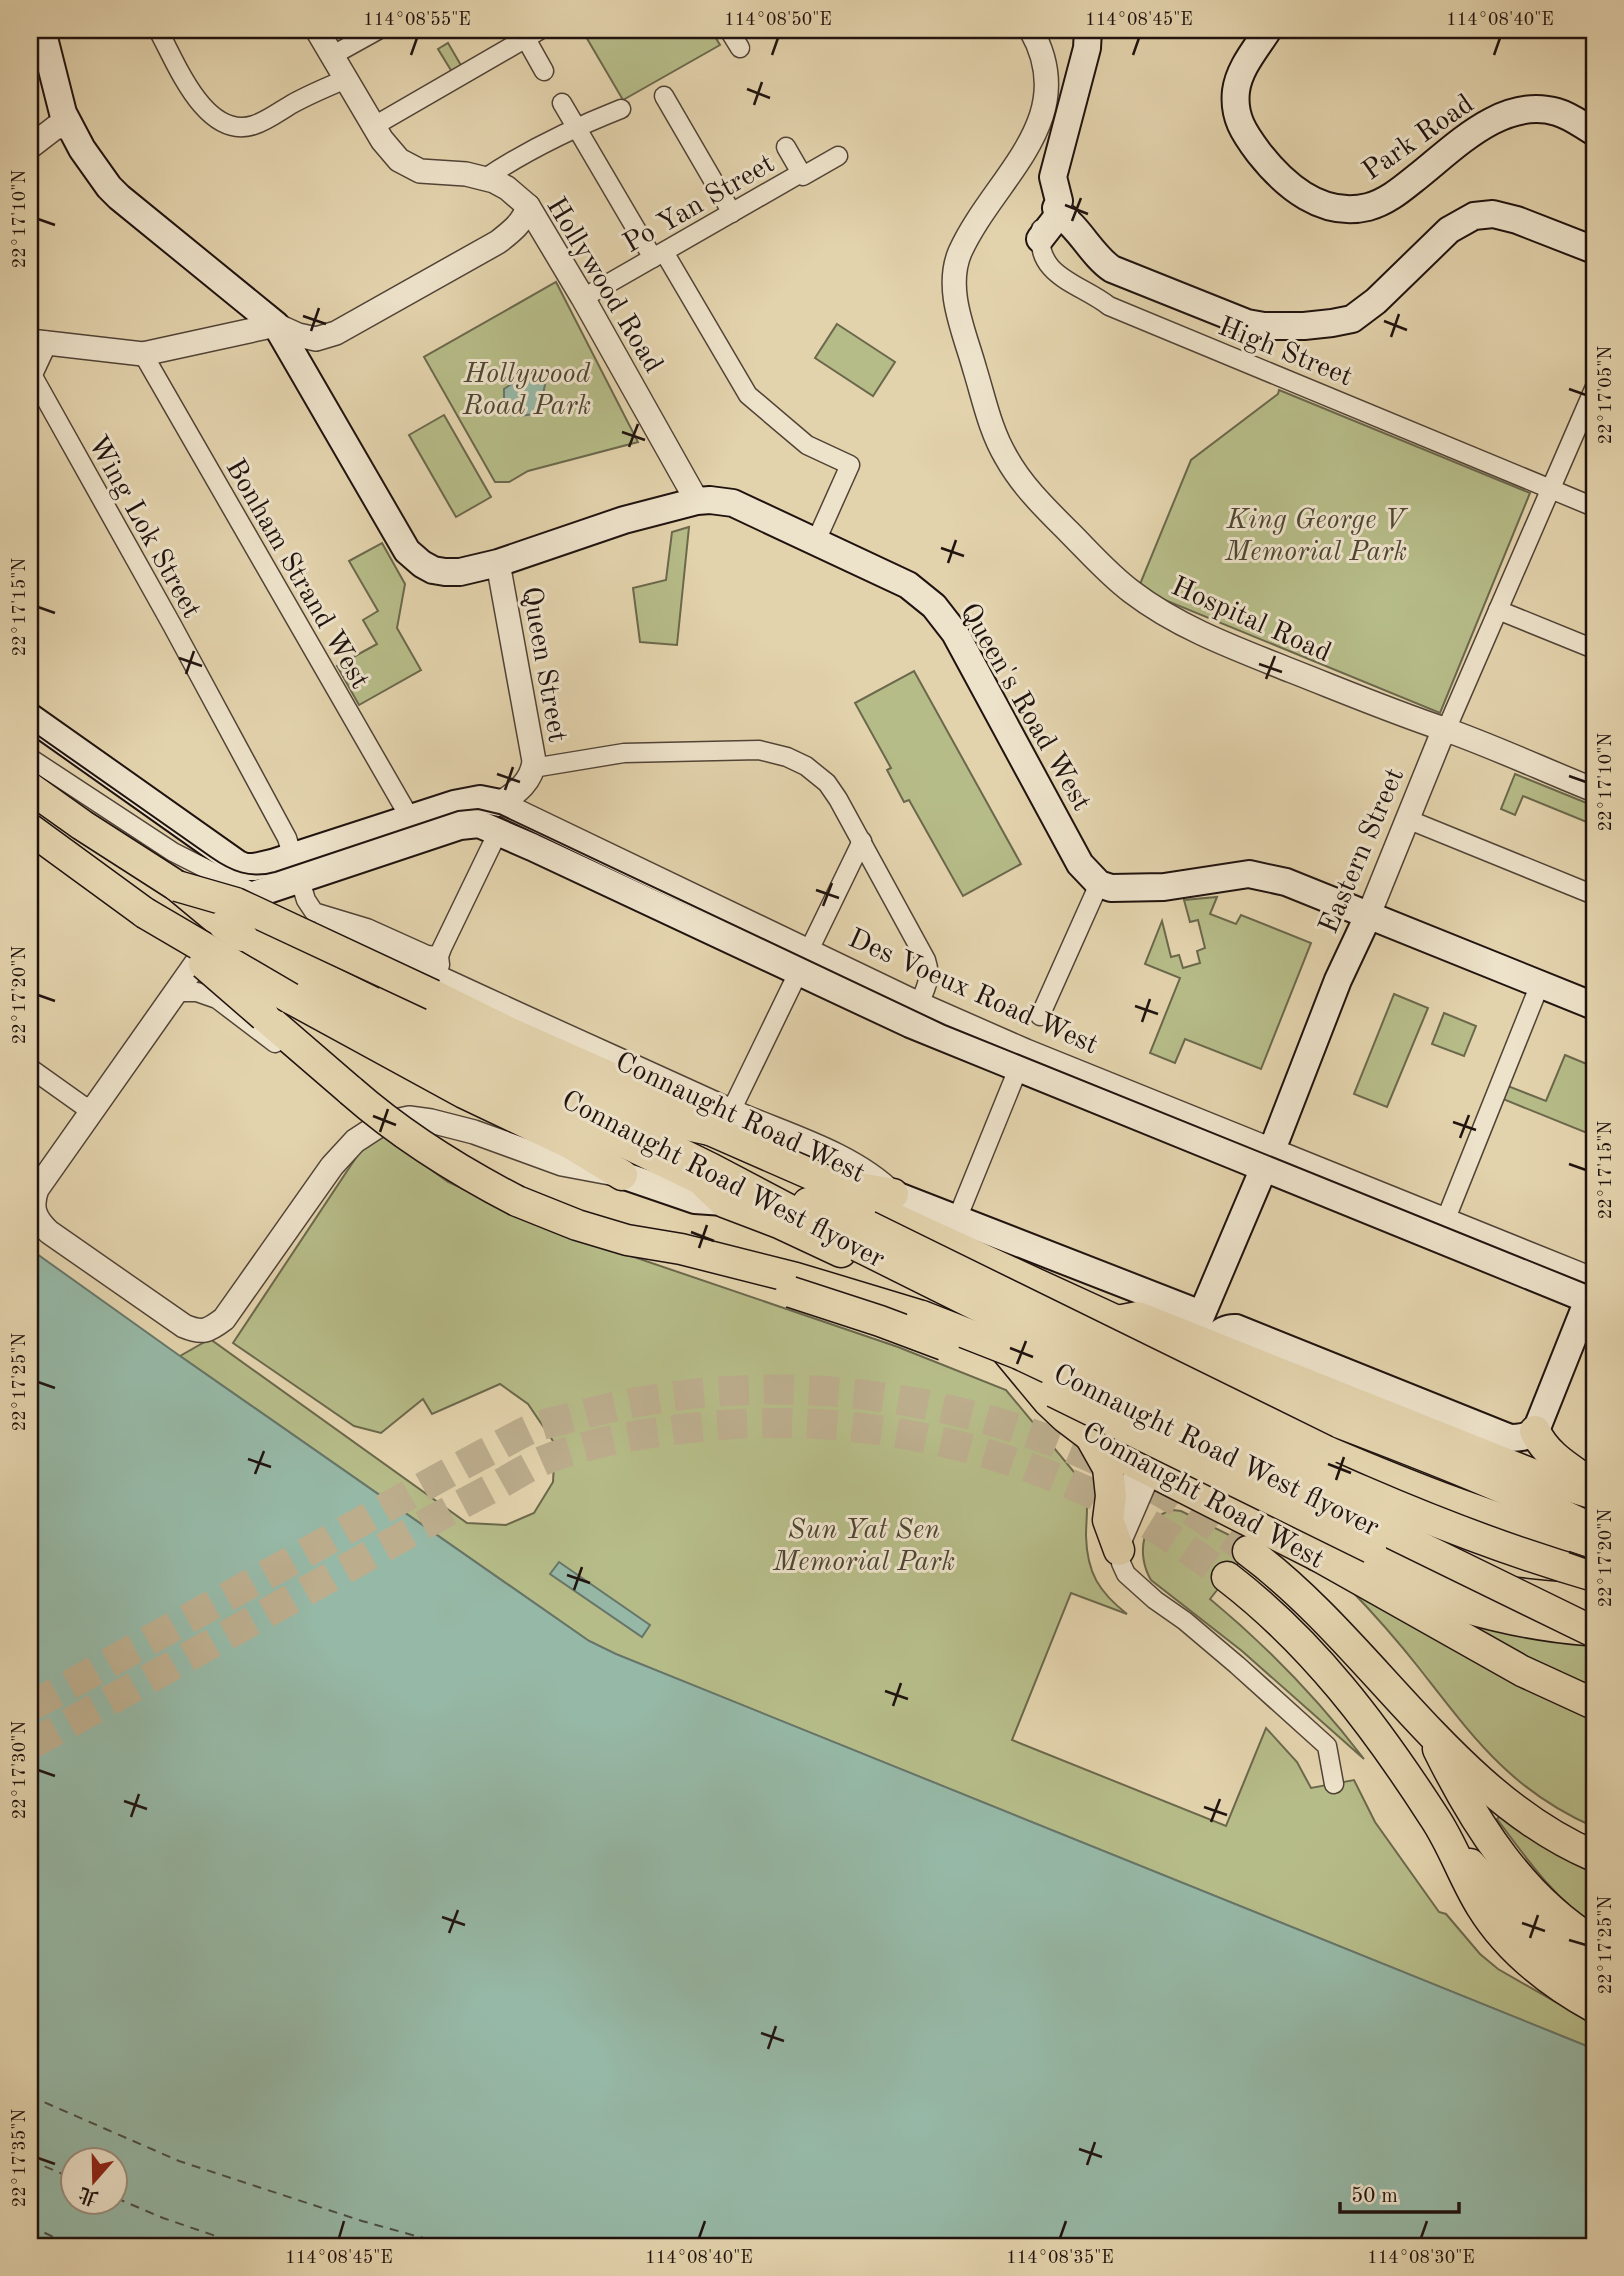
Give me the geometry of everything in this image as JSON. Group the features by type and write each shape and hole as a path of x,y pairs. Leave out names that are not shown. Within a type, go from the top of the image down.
{"main road":[{"path":"41,30 63,113 69,127 102,177 119,197 276,325"},
{"path":"1040,239 1054,221 1087,48 1088,30"},
{"name":"Park Road","path":"1268,30 1238,81 1235,105 1239,124 1281,179 1307,198 1326,205 1357,209 1377,204 1397,192 1483,126 1514,113 1555,111 1569,116 1594,132"},
{"path":"1059,199 1094,254 1112,269 1231,318 1264,326 1332,323 1360,314 1449,230 1474,216 1505,216 1594,250"},
{"path":"1541,230 1594,267"},
{"name":"Queen's Road West","path":"276,325 407,551 422,565 445,572 460,572 498,563 624,520 710,500 733,503 908,585 934,606 955,633 1080,864 1099,884"},
{"path":"30,717 237,864 295,868"},
{"path":"30,786 82,825 177,886 236,903 510,1033 664,1101 720,1121"},
{"name":"Connaught Road West","path":"30,786 245,904 279,941 655,1118 720,1121 884,1214 1117,1321 1138,1317 1196,1345 1542,1478 1594,1494"},
{"name":"Des Voeux Road West","path":"295,868 411,818 480,799 500,803"},
{"name":"Des Voeux Road West","path":"295,868 460,826 479,824 803,961 910,1024 1018,1069 1267,1159 1593,1292"},
{"path":"30,828 145,913 289,999 464,1093 571,1144 622,1175"},
{"name":"Connaught Road West","path":"30,828 169,918 306,989 700,1179 724,1202"},
{"path":"212,940 245,904 295,868"},
{"path":"1099,884 1111,888 1164,887 1249,874 1286,881 1594,1006"},
{"name":"Connaught Road West flyover","path":"177,886 224,925 313,973 712,1169 922,1278 1211,1422 1324,1475 1460,1532 1594,1576"},
{"name":"Connaught Road West flyover","path":"145,913 382,1118 437,1156 517,1201 577,1225 627,1240 681,1249 850,1293 922,1316 1019,1354 1594,1631"},
{"name":"Eastern Street","path":"1145,1468 1196,1345 1211,1296 1338,980 1369,914"},
{"path":"712,1169 861,1222 1326,1451 1466,1506 1547,1535 1594,1547"},
{"name":"Connaught Road West","path":"622,1175 695,1200 724,1202 814,1239 965,1314 994,1336 1048,1401 1090,1436 1145,1468 1318,1556 1522,1671 1594,1704"},
{"path":"831,1183 893,1194"},
{"name":"Connaught Road West","path":"893,1194 957,1219 1196,1345"},
{"path":"627,1240 880,1321 970,1355 1057,1394 1427,1573 1475,1587 1594,1600"},
{"path":"1196,1345 1227,1328 1236,1328 1510,1438 1526,1436 1535,1431 1593,1292"},
{"path":"1196,1345 1413,1452 1557,1511 1594,1530"},
{"path":"1535,1431 1541,1445 1553,1457 1594,1486"},
{"path":"1090,1436 1108,1468 1111,1496 1108,1520 1119,1550"},
{"path":"1248,1551 1273,1569 1309,1602 1429,1730 1477,1776 1551,1835 1594,1856"},
{"path":"1318,1556 1468,1610 1531,1624 1594,1631"},
{"path":"1227,1577 1276,1616 1345,1690 1392,1753 1450,1842 1481,1906 1512,1947 1543,1975 1594,2007"},
{"path":"1429,1730 1459,1793 1498,1850 1539,1900 1565,1923 1594,1942"},
{"path":"1450,1842 1535,1933 1567,1959 1594,1974"}],"street":[{"path":"158,30 191,91 208,113 223,123 238,127 253,125 314,92 346,79"},
{"name":"Hollywood Road","path":"317,30 391,152 420,171 466,174 507,188 528,206 697,501"},
{"path":"333,55 378,30"},
{"name":"Hospital Road","path":"1031,30 1042,51 1047,76 1047,97 1043,115 1033,138 961,250 954,279 956,303 993,432 1023,483 1116,579 1147,602 1193,629 1594,790"},
{"path":"374,126 529,32 544,71"},
{"path":"664,96 732,213"},
{"path":"562,103 748,395 807,445 850,465 816,541"},
{"path":"484,179 512,160 576,127 621,108"},
{"path":"30,147 56,127 69,127"},
{"path":"786,147 801,173"},
{"name":"Po Yan Street","path":"583,298 801,173 803,176 838,156"},
{"path":"1040,239 1059,199"},
{"path":"31,372 37,342 143,354 276,325 298,335 316,339 336,333 498,242 517,226 528,206"},
{"name":"High Street","path":"1040,239 1046,261 1064,280 1109,306 1594,507"},
{"name":"Bonham Strand West","path":"143,354 411,818"},
{"name":"Wing Lok Street","path":"31,372 287,838 295,868"},
{"name":"Eastern Street","path":"1369,914 1407,819 1594,389"},
{"name":"Queen Street","path":"498,563 533,753 533,768 523,787 500,803"},
{"path":"1498,610 1594,649"},
{"path":"533,768 624,753 746,750 796,760 821,777 838,799 926,960 930,971 929,981 919,1004"},
{"name":"Connaught Road West","path":"30,758 173,852 245,904"},
{"name":"Des Voeux Road West","path":"500,803 803,961 919,1004 1267,1159"},
{"path":"1407,819 1594,895"},
{"path":"440,967 498,832"},
{"path":"720,1121 862,841"},
{"name":"Connaught Road West","path":"295,868 306,900 314,912 367,928 427,956 440,967"},
{"path":"1040,1016 1099,884"},
{"name":"Connaught Road West","path":"279,941 293,935 341,935 440,967 720,1121 846,1160 881,1182 893,1194"},
{"path":"212,940 37,1189 33,1209 39,1223 49,1232 184,1326 196,1332 211,1330 224,1319 332,1166 355,1141 390,1121 419,1119 474,1132 562,1164 622,1175"},
{"path":"212,940 223,987 237,1015"},
{"path":"1441,1229 1540,984"},
{"path":"175,992 197,992 217,999 354,1100 360,1108 362,1118 361,1129 355,1141"},
{"path":"30,1068 82,1105 94,1109"},
{"path":"957,1219 1018,1069"},
{"path":"1145,1468 1117,1522 1121,1563 1126,1574 1193,1627 1327,1745 1334,1783"}],"green space":[{"path":"582,30 711,30 720,45 623,100"},
{"path":"448,43 462,67 452,72 438,49"},
{"name":"Hollywood Road Park","path":"556,282 638,442 528,471 509,482 495,482 424,357"},
{"path":"837,324 895,362 873,396 815,358"},
{"name":"King George V Memorial Park","path":"1279,390 1530,493 1440,713 1138,589 1191,460 1278,394"},
{"path":"444,415 491,497 456,517 409,435"},
{"path":"689,527 677,645 640,642 633,588 666,580 672,532"},
{"path":"382,543 405,584 397,628 421,670 359,705 337,666 377,644 363,620 378,611 349,561"},
{"path":"914,671 1021,864 963,896 909,800 904,802 887,770 891,768 855,703"},
{"path":"1515,774 1594,806 1594,825 1523,796 1515,815 1501,809"},
{"path":"1217,897 1210,914 1236,924 1241,915 1311,943 1261,1069 1185,1039 1175,1063 1150,1053 1180,978 1145,964 1162,921 1171,957 1179,955 1183,968 1200,963 1197,951 1205,948 1198,920 1190,922 1184,900"},
{"path":"1394,994 1428,1008 1387,1107 1354,1094"},
{"path":"1444,1013 1476,1026 1464,1056 1432,1044"},
{"path":"1565,1055 1594,1067 1592,1135 1503,1099 1508,1086 1546,1101"},
{"name":"Sun Yat Sen Memorial Park","path":"375,1129 448,1182 546,1227 898,1347 1006,1390 1079,1478 1086,1500 1087,1549 1092,1571 1109,1598 1127,1614 1071,1593 1012,1740 1226,1826 1266,1728 1297,1762 1311,1788 1354,1780 1375,1822 1439,1912 1446,1914 1480,1954 1498,1969 1594,2024 1594,2049 615,1654 589,1641 180,1356 210,1339 467,1523 506,1525 534,1513 553,1482 555,1444 528,1404 500,1384 432,1414 423,1399 381,1433 354,1426 233,1343"},
{"path":"1173,1510 1181,1511 1235,1538 1255,1542 1210,1599 1292,1674 1364,1759 1242,1651 1151,1580 1144,1560 1144,1538 1154,1520"},
{"path":"1348,1587 1594,1714 1594,1827 1539,1796 1495,1759"},
{"path":"1447,1614 1519,1636 1594,1643 1594,1694"},
{"path":"1502,1815 1594,1869 1594,1925 1566,1902 1541,1876 1497,1819"}],"shaded area":[{"path":"530,371 548,371 542,413 519,416 500,405 504,399 504,389"},
{"path":"30,1249 589,1641 1594,2049 1594,2246 30,2246"},
{"path":"559,1562 650,1625 642,1637 550,1574"}],"ferry route":[{"path":"30,2096 179,2161 362,2221 452,2246"},
{"path":"30,2160 60,2173"},
{"path":"130,2204 245,2246"},
{"path":"30,2226 73,2246"}],"tunnel":[{"path":"30,1707 527,1431 609,1408 683,1395 743,1390 861,1394 919,1403 976,1417 1033,1434 1142,1482 1210,1523 1248,1551"},
{"path":"30,1745 536,1464 595,1444 672,1430 746,1423 803,1423 915,1436 971,1449 1025,1466 1128,1512 1227,1577"}],"tram line":[{"path":"30,730 218,862 249,874 275,872 458,811 478,809 499,814 945,1025 1594,1287"}]}
